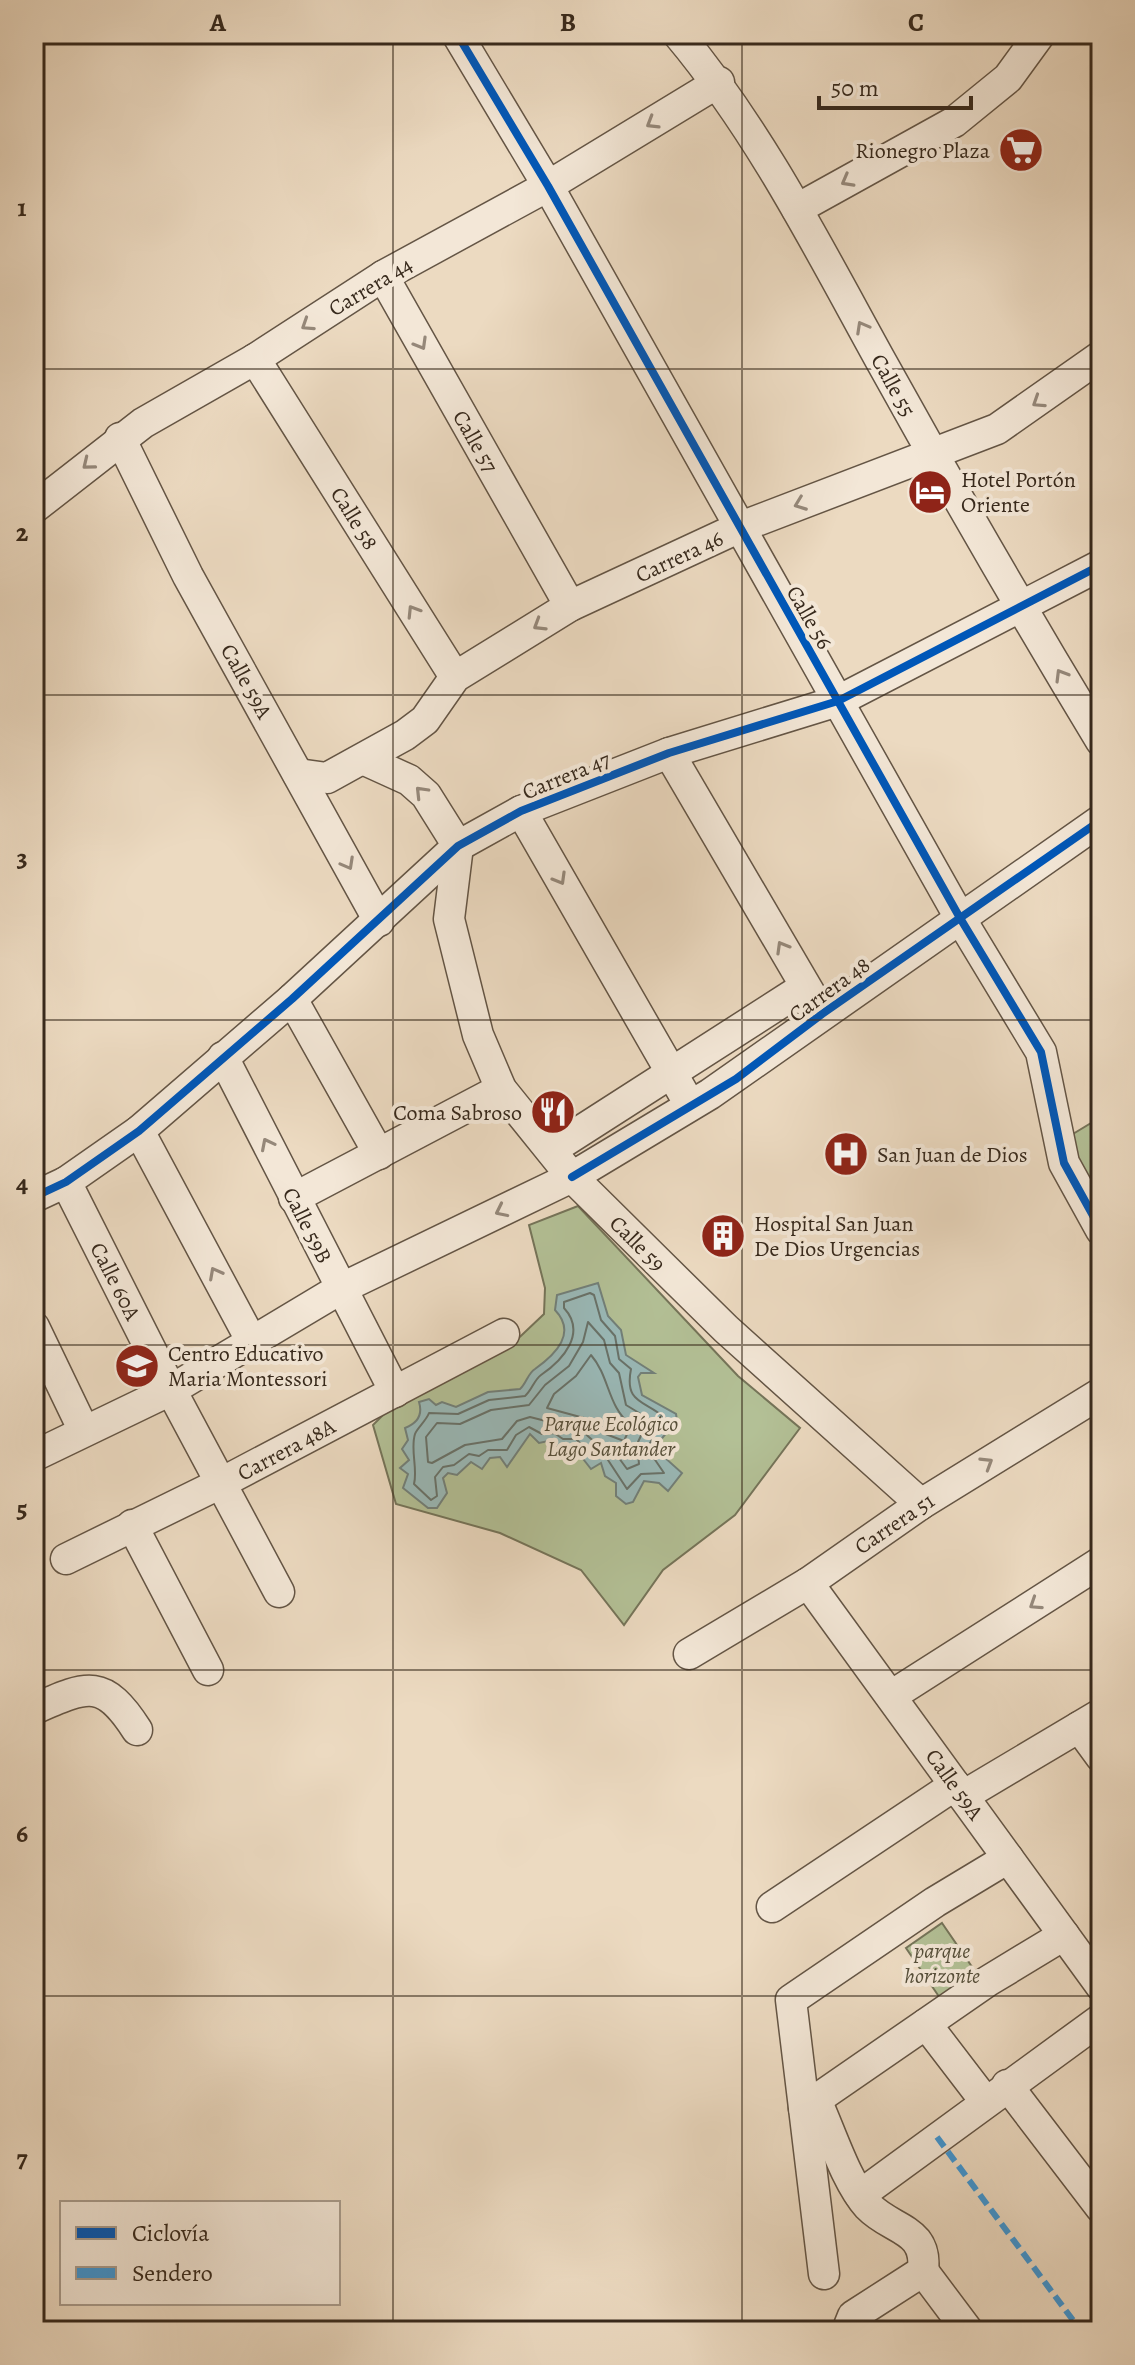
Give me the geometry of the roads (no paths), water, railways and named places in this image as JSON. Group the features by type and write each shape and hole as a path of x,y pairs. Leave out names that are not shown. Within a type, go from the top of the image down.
{"street":[{"name":"Calle 56","path":"457,34 548,186 960,918 1041,1052 1064,1163 1101,1230"},
{"name":"Calle 55","path":"678,34 719,82 797,209 932,453 1101,741"},
{"path":"797,209 954,122 1008,78 1040,34"},
{"name":"Carrera 44","path":"34,508 120,438 255,359 383,276 548,186 719,82"},
{"name":"Calle 57","path":"383,276 570,606"},
{"name":"Carrera 46","path":"313,776 365,760 425,720 455,677 570,606 738,528 997,429 1101,356"},
{"name":"Calle 58","path":"255,359 455,677"},
{"name":"Calle 59A","path":"120,438 188,576 313,776 316,807 379,921"},
{"name":"Carrera 47","path":"43,1192 139,1131 292,999 458,846 521,811 669,753 838,701 1101,565"},
{"path":"669,753 822,1014"},
{"path":"365,760 409,780 426,795 458,846"},
{"path":"521,811 690,1105"},
{"name":"Carrera 48","path":"34,1456 171,1390 340,1289 572,1177 749,1070 822,1014 1101,820"},
{"name":"Calle 59","path":"458,846 449,919 478,1035 501,1089 572,1177 726,1329 921,1504"},
{"path":"402,900 449,919"},
{"path":"551,1150 805,987"},
{"path":"292,999 379,1154"},
{"name":"Calle 59B","path":"223,1057 395,1392"},
{"path":"294,1198 501,1089"},
{"path":"139,1131 252,1342"},
{"name":"Calle 60A","path":"43,1192 171,1390 279,1592"},
{"path":"34,1327 84,1431"},
{"name":"Carrera 48A","path":"66,1559 221,1483 504,1334"},
{"name":"Carrera 51","path":"689,1654 808,1583 921,1504 1101,1393"},
{"path":"132,1525 208,1670"},
{"path":"891,1696 1101,1562"},
{"name":"Calle 59A","path":"808,1583 1101,1986"},
{"path":"34,1709 82,1691 105,1693 119,1702 137,1730"},
{"path":"772,1907 959,1791 1090,1721 1101,1757"},
{"path":"824,2274 810,2104 791,2000 935,1902 1008,1858"},
{"path":"810,2104 1064,1935"},
{"path":"860,2195 1101,2019"},
{"path":"926,2024 996,2093 1101,2208"},
{"path":"810,2104 860,2195 879,2215 913,2235 922,2246 923,2271 968,2331"},
{"path":"851,2326 923,2271"}],"water":[{"path":"598,1283 608,1316 621,1330 626,1355 654,1373 641,1373 638,1377 642,1395 676,1414 677,1420 654,1448 682,1473 668,1491 659,1483 644,1481 633,1502 626,1504 616,1496 616,1483 605,1476 601,1463 591,1469 573,1446 559,1449 553,1440 539,1443 530,1434 507,1467 500,1457 490,1458 482,1469 471,1462 457,1475 448,1473 443,1478 447,1493 437,1508 428,1508 403,1488 408,1474 400,1468 409,1460 402,1449 408,1440 405,1428 418,1418 419,1402 429,1399 436,1405 442,1402 456,1407 488,1392 520,1389 531,1373 556,1350 564,1335 564,1327 555,1310 557,1295"}],"place":[{"name":"Rionegro Plaza","path":"1021,150"},
{"name":"Hotel Portón Oriente","path":"930,492"},
{"name":"Coma Sabroso","path":"553,1112"},
{"name":"San Juan de Dios","path":"846,1154"},
{"name":"Hospital San Juan De Dios Urgencias","path":"723,1236"},
{"name":"Centro Educativo Maria Montessori","path":"137,1366"}],"park label":[{"name":"Parque Ecológico Lago Santander","path":"611,1436"},
{"name":"parque horizonte","path":"942,1962"}]}
